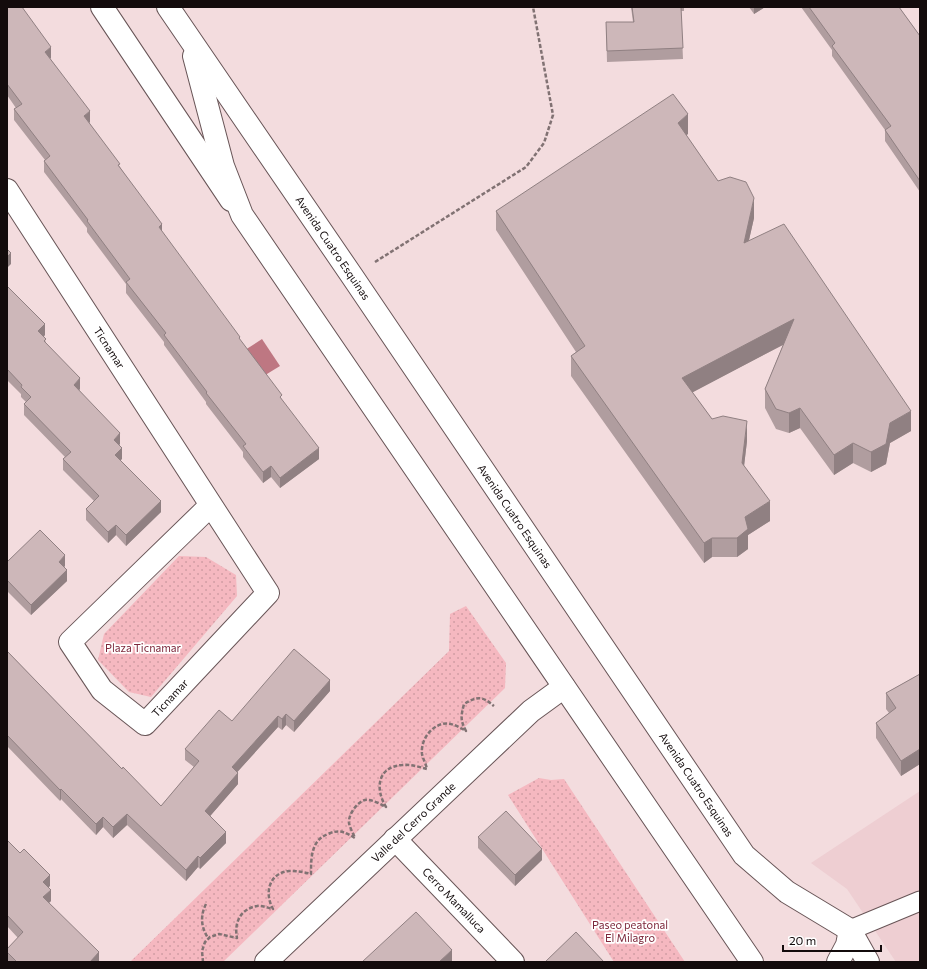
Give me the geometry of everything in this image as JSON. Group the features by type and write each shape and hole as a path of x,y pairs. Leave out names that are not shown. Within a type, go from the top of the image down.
{"main road":[{"name":"Avenida Cuatro Esquinas","path":"102,7 242,215 752,962"},
{"name":"Avenida Cuatro Esquinas","path":"168,7 744,855 787,892 850,930 868,962"},
{"name":"Avenida Cuatro Esquinas","path":"190,41 223,166 242,215"},
{"name":"Ticnamar","path":"7,190 268,593 146,724 102,690 70,642 211,505"},
{"name":"Valle del Cerro Grande","path":"268,962 531,710 564,687"},
{"name":"Cerro Mamalluca","path":"395,839 513,962"},
{"path":"838,962 847,946 850,930"}],"lane":[{"path":"850,930 920,901"}],"path":[{"path":"352,276 526,167 544,143 554,115 532,7"},
{"path":"203,962 202,951 208,938 219,934 237,938 237,923 240,916 248,909 257,906 272,909 268,898 269,888 271,881 278,875 288,871 300,871 311,874 313,849 317,841 324,835 336,831 345,832 355,838 349,822 351,814 359,804 365,800 386,807 381,799 379,790 380,780 385,772 393,767 403,764 427,769 422,753 423,742 428,732 437,726 446,723 455,725 466,731 461,722 461,716 464,704 474,698 485,698 494,706"},
{"path":"206,904 203,910 202,921 204,932 208,938"}],"shaded area":[{"path":"262,339 280,366 262,377 245,350"},
{"path":"920,791 920,962 896,962 847,889 811,863"}],"green space":[{"name":"Plaza Ticnamar","path":"179,556 206,557 236,575 237,596 151,697 129,692 98,660 104,634"},
{"path":"466,606 506,663 505,688 223,962 130,962 449,651 450,614"},
{"name":"Paseo peatonal El Milagro","path":"539,778 551,780 564,779 685,962 614,962 508,795"}],"building":[{"path":"7,7 22,7 51,47 45,52 90,111 84,116 162,224 159,227 282,395 280,397 319,448 280,478 271,466 263,472 243,446 246,444 206,393 207,392 164,335 166,333 126,282 130,279 44,161 50,156 14,109 22,104 7,84"},
{"path":"632,7 681,7 683,48 607,51 606,22 634,22"},
{"path":"809,7 899,7 920,36 920,181 885,130 891,126 832,46 835,43"},
{"path":"673,94 688,114 678,123 718,181 730,177 746,182 754,198 744,243 784,224 911,411 890,423 886,444 871,452 853,443 834,455 800,408 789,413 776,409 765,389 794,319 682,378 712,419 723,416 747,421 742,463 770,501 745,517 748,529 737,538 712,538 704,543 571,356 585,346 496,211"},
{"path":"7,249 11,253 7,257"},
{"path":"7,286 45,324 38,331 46,339 44,341 80,378 74,385 120,433 114,440 122,448 115,455 161,501 126,535 116,525 108,532 86,509 99,496 63,459 71,452 24,404 31,397 7,369"},
{"path":"40,530 65,555 59,562 67,570 31,605 7,580 7,562"},
{"path":"294,649 330,680 294,721 286,714 282,719 278,716 232,767 238,773 205,811 226,832 200,858 198,856 186,870 127,814 113,827 103,817 96,824 61,789 60,790 7,735 7,651 122,769 123,767 161,806 199,761 185,749 219,710 232,721"},
{"path":"920,674 920,749 901,761 876,723 896,708 886,693"},
{"path":"506,811 542,849 515,875 478,837"},
{"path":"7,840 20,853 24,849 50,875 43,882 51,890 43,897 99,952 90,962 17,962 7,952 7,949 23,932 7,915"},
{"path":"416,912 452,950 439,962 362,962"},
{"path":"576,932 604,962 545,962"}]}
